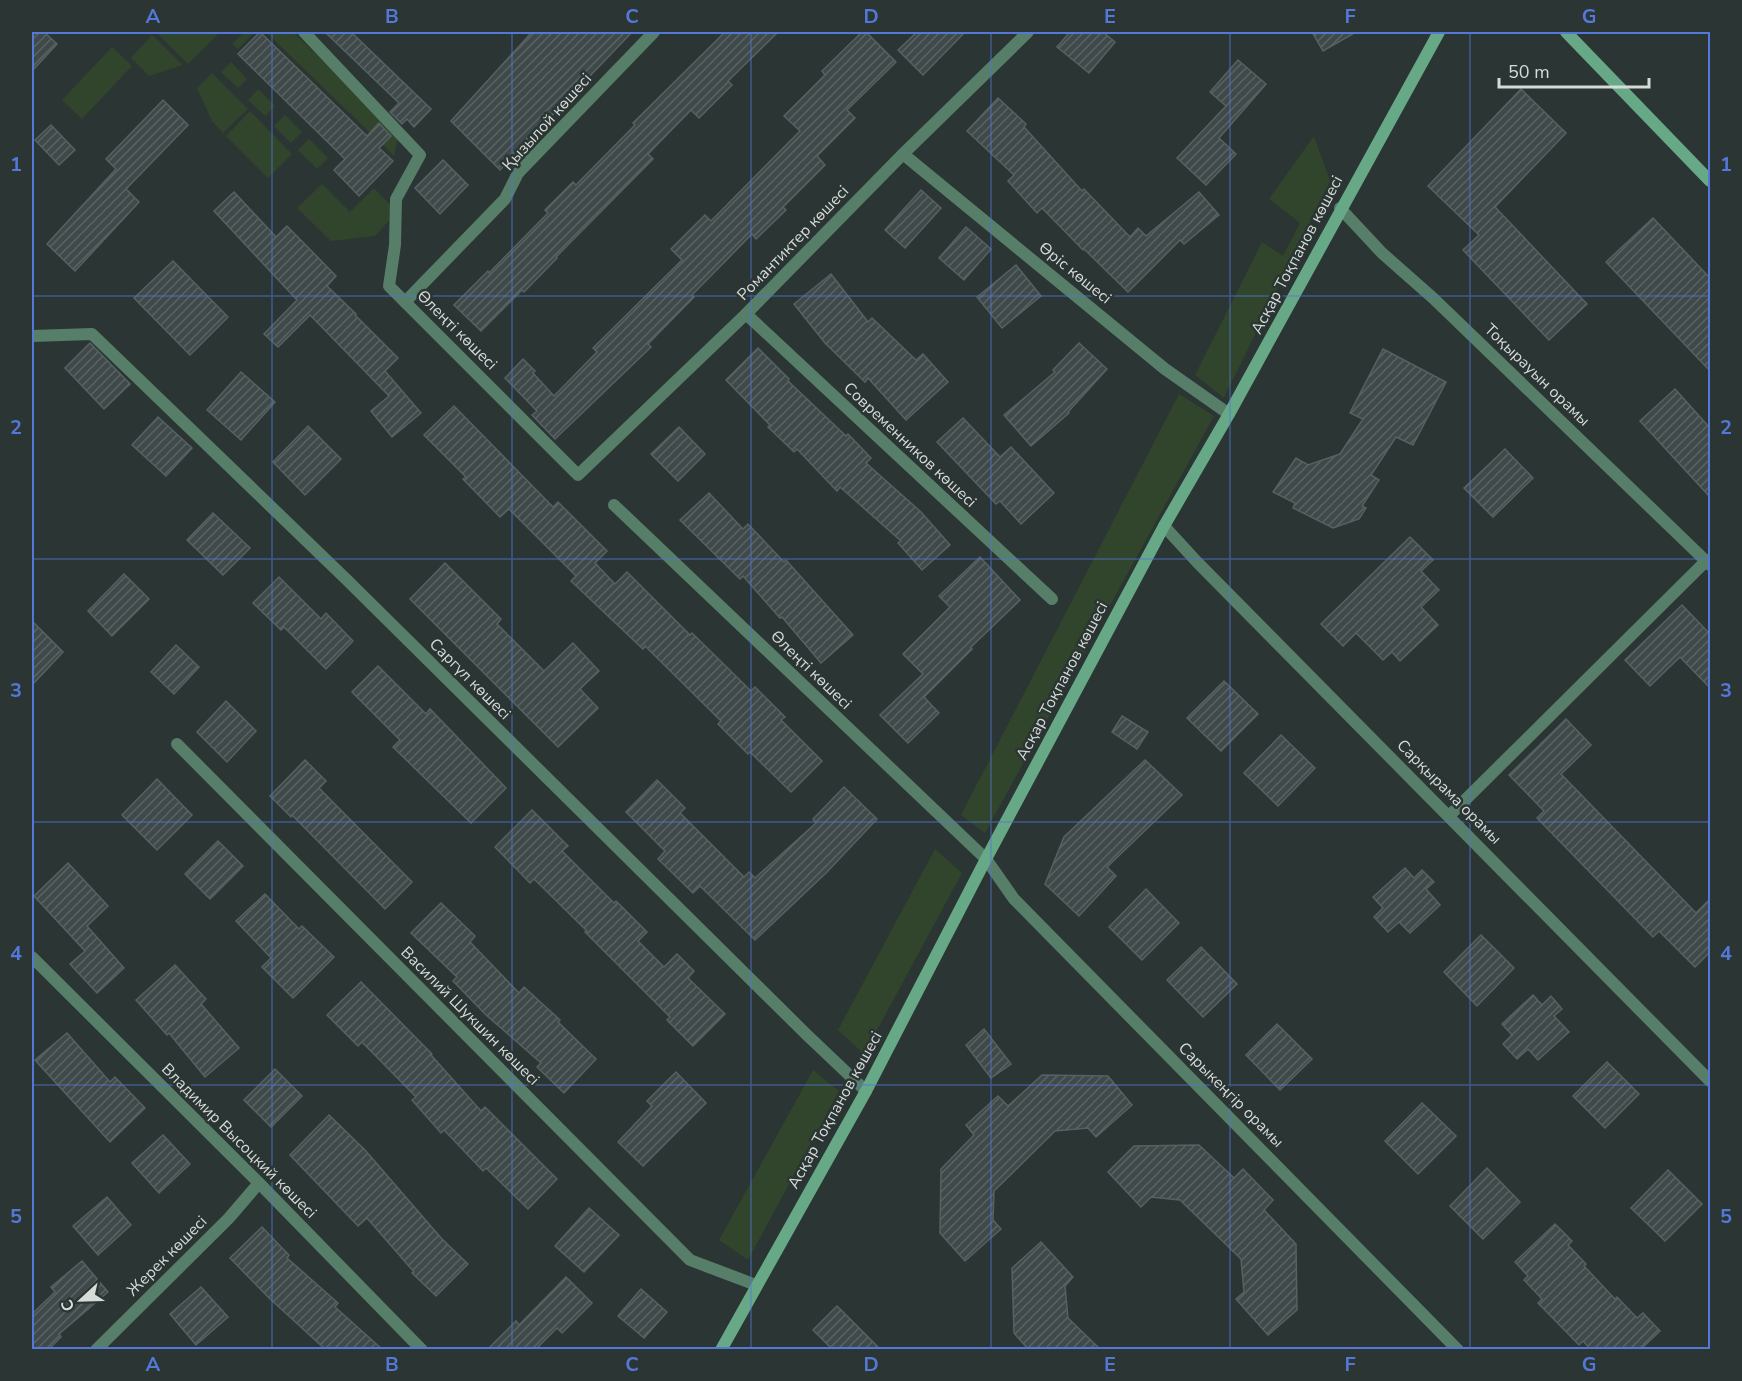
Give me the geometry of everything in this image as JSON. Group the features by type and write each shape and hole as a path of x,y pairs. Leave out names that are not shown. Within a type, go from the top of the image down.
{"street":[{"name":"Өлеңті көшесі","path":"304,32 420,155 396,200 395,245 389,286 578,475"},
{"name":"Қызылой көшесі","path":"405,302 505,199 518,173 654,32"},
{"name":"Романтиктер көшесі","path":"578,475 746,314 903,154 1028,32"},
{"name":"Асқар Тоқпанов көшесі","path":"722,1350 756,1284 866,1091 986,859 1164,526 1229,414 1340,208 1439,32"},
{"path":"1566,32 1710,182"},
{"name":"Өріс көшесі","path":"903,154 1165,369 1229,414"},
{"name":"Тоқырауын орамы","path":"1340,208 1382,253 1441,306 1708,563"},
{"name":"Современников көшесі","path":"746,314 1052,599"},
{"name":"Саргүл көшесі","path":"32,336 92,334 347,580 798,1027 866,1091"},
{"name":"Өлеңті көшесі","path":"614,505 986,859"},
{"name":"Сарқырама орамы","path":"1164,526 1710,1081"},
{"path":"1449,816 1708,563"},
{"name":"Василий Шукшин көшесі","path":"177,744 690,1260 756,1284"},
{"name":"Сарыкеңгір орамы","path":"986,859 1014,899 1458,1350"},
{"name":"Владимир Высоцкий көшесі","path":"32,957 259,1183 422,1350"},
{"name":"Жерек көшесі","path":"96,1350 229,1218 259,1183"}],"green space":[{"path":"156,32 220,32 188,64"},
{"path":"244,32 255,32 238,49 232,44"},
{"path":"266,32 293,32 399,133 394,156"},
{"path":"152,35 183,65 149,76 131,58"},
{"path":"112,47 132,66 82,119 62,100"},
{"path":"231,62 247,79 238,88 221,72"},
{"path":"212,73 248,109 223,133 212,121 197,88"},
{"path":"258,89 275,106 265,116 248,100"},
{"path":"250,111 292,154 268,178 226,136"},
{"path":"285,115 302,132 291,143 274,126"},
{"path":"1314,136 1330,181 1224,398 1195,375 1262,242 1283,256 1300,223 1269,199"},
{"path":"309,139 328,158 317,169 298,150"},
{"path":"322,184 350,212 374,188 390,205 393,216 375,236 331,241 297,208"},
{"path":"1179,394 1214,416 985,833 961,815"},
{"path":"935,849 962,873 864,1054 838,1030"},
{"path":"813,1070 839,1091 748,1260 719,1240"}],"building":[{"path":"32,32 44,32 57,44 32,71"},
{"path":"260,32 367,136 379,123 391,136 379,148 393,161 359,196 334,170 345,159 238,54"},
{"path":"325,32 351,32 431,109 414,127 407,119 402,124 390,112 399,103"},
{"path":"532,32 632,32 500,170 451,121"},
{"path":"725,32 778,32 728,81 732,85 699,118 691,110 648,154 653,159 524,292 522,290 481,331 454,305 548,213 545,210 573,182 576,185 635,125 633,123"},
{"path":"862,32 866,32 896,62 847,110 855,118 817,156 825,165 783,207 786,210 756,239 752,234 692,295 694,297 648,344 651,347 555,439 532,415 537,411 505,378 523,359 554,396 597,352 593,348 682,260 671,249 705,215 711,221 800,131 784,116 825,75 822,71"},
{"path":"917,32 965,32 923,75 898,50"},
{"path":"1070,32 1103,32 1115,42 1089,73 1057,47"},
{"path":"1312,32 1356,32 1323,51"},
{"path":"1238,60 1266,84 1219,138 1236,154 1206,185 1177,158 1226,106 1210,92"},
{"path":"1521,89 1566,133 1495,207 1587,304 1549,340 1463,250 1479,235 1428,186"},
{"path":"998,98 1026,124 1024,127 1082,191 1084,189 1130,237 1138,228 1146,236 1199,192 1219,215 1184,244 1180,240 1128,292 1042,208 1037,213 1008,181 1014,175 967,131"},
{"path":"163,100 188,125 126,189 139,202 75,271 47,244 116,169 106,159"},
{"path":"51,125 75,150 59,165 35,140"},
{"path":"443,160 468,185 440,214 415,188"},
{"path":"921,190 941,208 905,248 885,230"},
{"path":"234,192 276,237 287,226 336,276 327,286 398,358 385,371 421,413 392,437 371,411 389,396 310,315 278,347 264,334 297,300 214,211"},
{"path":"1653,218 1710,278 1710,371 1606,262"},
{"path":"966,227 991,249 964,280 939,258"},
{"path":"173,261 228,317 190,355 134,298"},
{"path":"1016,265 1041,296 1002,328 977,297"},
{"path":"831,274 868,322 872,318 916,360 923,354 948,382 906,420 868,378 865,382 825,343 794,304"},
{"path":"90,343 130,384 104,409 65,368"},
{"path":"1079,343 1107,369 1069,413 1031,446 1004,415 1055,372 1053,370"},
{"path":"758,348 789,379 788,381 846,436 848,434 871,458 866,463 921,512 950,545 922,570 898,543 901,541 840,487 837,491 797,449 794,452 726,380"},
{"path":"1383,349 1446,382 1413,445 1396,437 1371,475 1379,480 1362,506 1366,508 1359,519 1333,528 1293,508 1295,503 1273,492 1296,458 1308,465 1340,454 1363,419 1350,413"},
{"path":"241,372 275,402 241,440 207,410"},
{"path":"1675,389 1710,428 1710,497 1640,421"},
{"path":"454,406 553,507 558,502 607,551 595,563 615,584 627,572 690,635 692,633 751,691 755,687 785,717 781,720 822,761 791,792 718,724 721,721 645,646 643,649 571,581 576,576 509,509 500,517 463,479 466,477 424,435"},
{"path":"158,417 192,448 166,476 132,445"},
{"path":"963,418 1000,457 1011,447 1054,493 1021,524 1000,501 996,504 937,442"},
{"path":"308,426 341,459 305,495 273,462"},
{"path":"679,427 705,454 678,481 651,454"},
{"path":"1505,449 1533,478 1493,517 1464,488"},
{"path":"709,493 743,529 748,524 784,562 786,560 853,635 821,663 743,576 740,579 680,520"},
{"path":"213,513 250,548 223,575 187,540"},
{"path":"1410,537 1433,560 1421,571 1439,590 1421,607 1438,625 1400,661 1392,652 1383,660 1356,633 1343,646 1321,624"},
{"path":"980,557 1020,600 924,697 939,713 908,743 880,715 923,674 903,654 950,607 939,596"},
{"path":"445,563 501,619 497,624 544,671 573,643 599,671 580,689 598,708 558,747 410,599"},
{"path":"124,574 149,599 112,636 88,611"},
{"path":"279,577 321,619 326,613 353,641 326,669 284,627 281,630 253,603"},
{"path":"1682,605 1710,634 1710,688 1680,657 1650,686 1625,660"},
{"path":"32,621 63,652 32,685"},
{"path":"176,645 199,667 174,694 151,672"},
{"path":"378,666 426,714 430,709 506,788 471,823 393,747 400,740 352,692"},
{"path":"1224,681 1258,714 1221,751 1187,718"},
{"path":"226,701 256,731 227,762 197,732"},
{"path":"1122,716 1148,732 1137,749 1112,732"},
{"path":"1566,719 1591,745 1561,774 1696,913 1710,899 1710,952 1695,967 1659,931 1653,937 1537,818 1544,811 1509,775"},
{"path":"1281,735 1315,768 1278,806 1244,773"},
{"path":"305,760 326,781 319,788 412,882 385,909 292,815 291,817 270,796"},
{"path":"1145,760 1182,795 1107,867 1116,876 1079,916 1045,884 1064,837"},
{"path":"157,779 192,815 157,850 122,815"},
{"path":"657,780 685,808 680,813 744,877 749,872 755,878 816,823 813,819 844,787 877,819 827,872 755,940 700,886 693,893 658,859 665,851 626,812"},
{"path":"532,810 568,846 562,851 647,932 638,941 664,967 677,954 694,971 688,978 725,1014 693,1046 667,1020 670,1017 585,932 587,931 534,879 530,883 495,847"},
{"path":"218,841 243,866 210,899 185,874"},
{"path":"68,863 108,906 87,926 124,968 97,993 70,964 85,951 34,896"},
{"path":"1405,868 1414,878 1422,870 1434,882 1426,889 1440,905 1410,933 1399,922 1388,932 1374,917 1383,908 1373,897"},
{"path":"1146,889 1179,923 1142,960 1109,927"},
{"path":"265,894 299,929 302,926 334,957 293,998 262,967 271,958 236,921"},
{"path":"441,903 475,936 470,942 519,993 524,987 560,1020 558,1022 596,1059 564,1093 537,1067 541,1063 485,1014 453,981 457,977 411,933"},
{"path":"1481,935 1514,968 1477,1006 1444,972"},
{"path":"1201,947 1237,984 1203,1017 1167,980"},
{"path":"175,965 206,999 201,1004 239,1048 205,1077 169,1033 167,1035 136,1000"},
{"path":"361,982 432,1054 481,1111 485,1107 557,1179 528,1209 486,1168 483,1171 444,1130 441,1133 412,1100 416,1097 362,1042 358,1046 327,1015"},
{"path":"1533,995 1542,1005 1551,996 1562,1009 1554,1016 1569,1032 1538,1060 1528,1049 1517,1059 1503,1044 1512,1035 1502,1024"},
{"path":"1277,1024 1312,1059 1280,1090 1246,1055"},
{"path":"984,1029 1011,1064 991,1078 966,1045"},
{"path":"67,1033 110,1082 115,1077 145,1108 110,1142 35,1060"},
{"path":"1607,1062 1639,1094 1605,1128 1573,1096"},
{"path":"275,1069 302,1096 271,1127 244,1100"},
{"path":"676,1072 706,1103 643,1166 618,1142 652,1106 647,1101"},
{"path":"1042,1075 1108,1076 1132,1105 1096,1137 1088,1128 1055,1131 994,1191 993,1220 1001,1229 965,1261 940,1233 941,1169 974,1135 966,1125 998,1096 1008,1106"},
{"path":"1422,1103 1456,1136 1418,1174 1385,1141"},
{"path":"329,1115 365,1150 442,1239 468,1264 436,1296 412,1273 414,1272 367,1218 358,1226 290,1155"},
{"path":"163,1135 190,1164 159,1193 132,1163"},
{"path":"1199,1145 1234,1178 1243,1169 1273,1200 1264,1210 1296,1244 1297,1310 1268,1335 1236,1299 1244,1292 1241,1259 1180,1200 1151,1197 1141,1207 1108,1172 1134,1146"},
{"path":"1487,1168 1520,1202 1483,1239 1450,1206"},
{"path":"1668,1170 1702,1204 1665,1241 1631,1208"},
{"path":"107,1197 131,1225 98,1255 73,1226"},
{"path":"589,1208 619,1235 584,1272 555,1246"},
{"path":"1555,1224 1572,1241 1568,1245 1586,1264 1584,1266 1615,1299 1617,1297 1637,1318 1643,1313 1660,1331 1640,1350 1591,1350 1583,1341 1579,1345 1538,1303 1542,1299 1524,1280 1528,1276 1515,1262"},
{"path":"262,1227 289,1255 287,1258 338,1303 335,1307 383,1350 326,1350 268,1297 230,1258"},
{"path":"1041,1242 1073,1277 1065,1286 1068,1318 1101,1350 1029,1350 1014,1333 1012,1268"},
{"path":"82,1261 108,1292 59,1334 61,1337 48,1350 32,1350 32,1314 55,1292 51,1287"},
{"path":"566,1277 592,1303 562,1333 557,1328 535,1350 487,1350 516,1321 519,1325"},
{"path":"201,1287 228,1317 196,1345 170,1314"},
{"path":"641,1289 667,1312 644,1338 618,1316"},
{"path":"837,1306 881,1350 833,1350 813,1330"}]}
